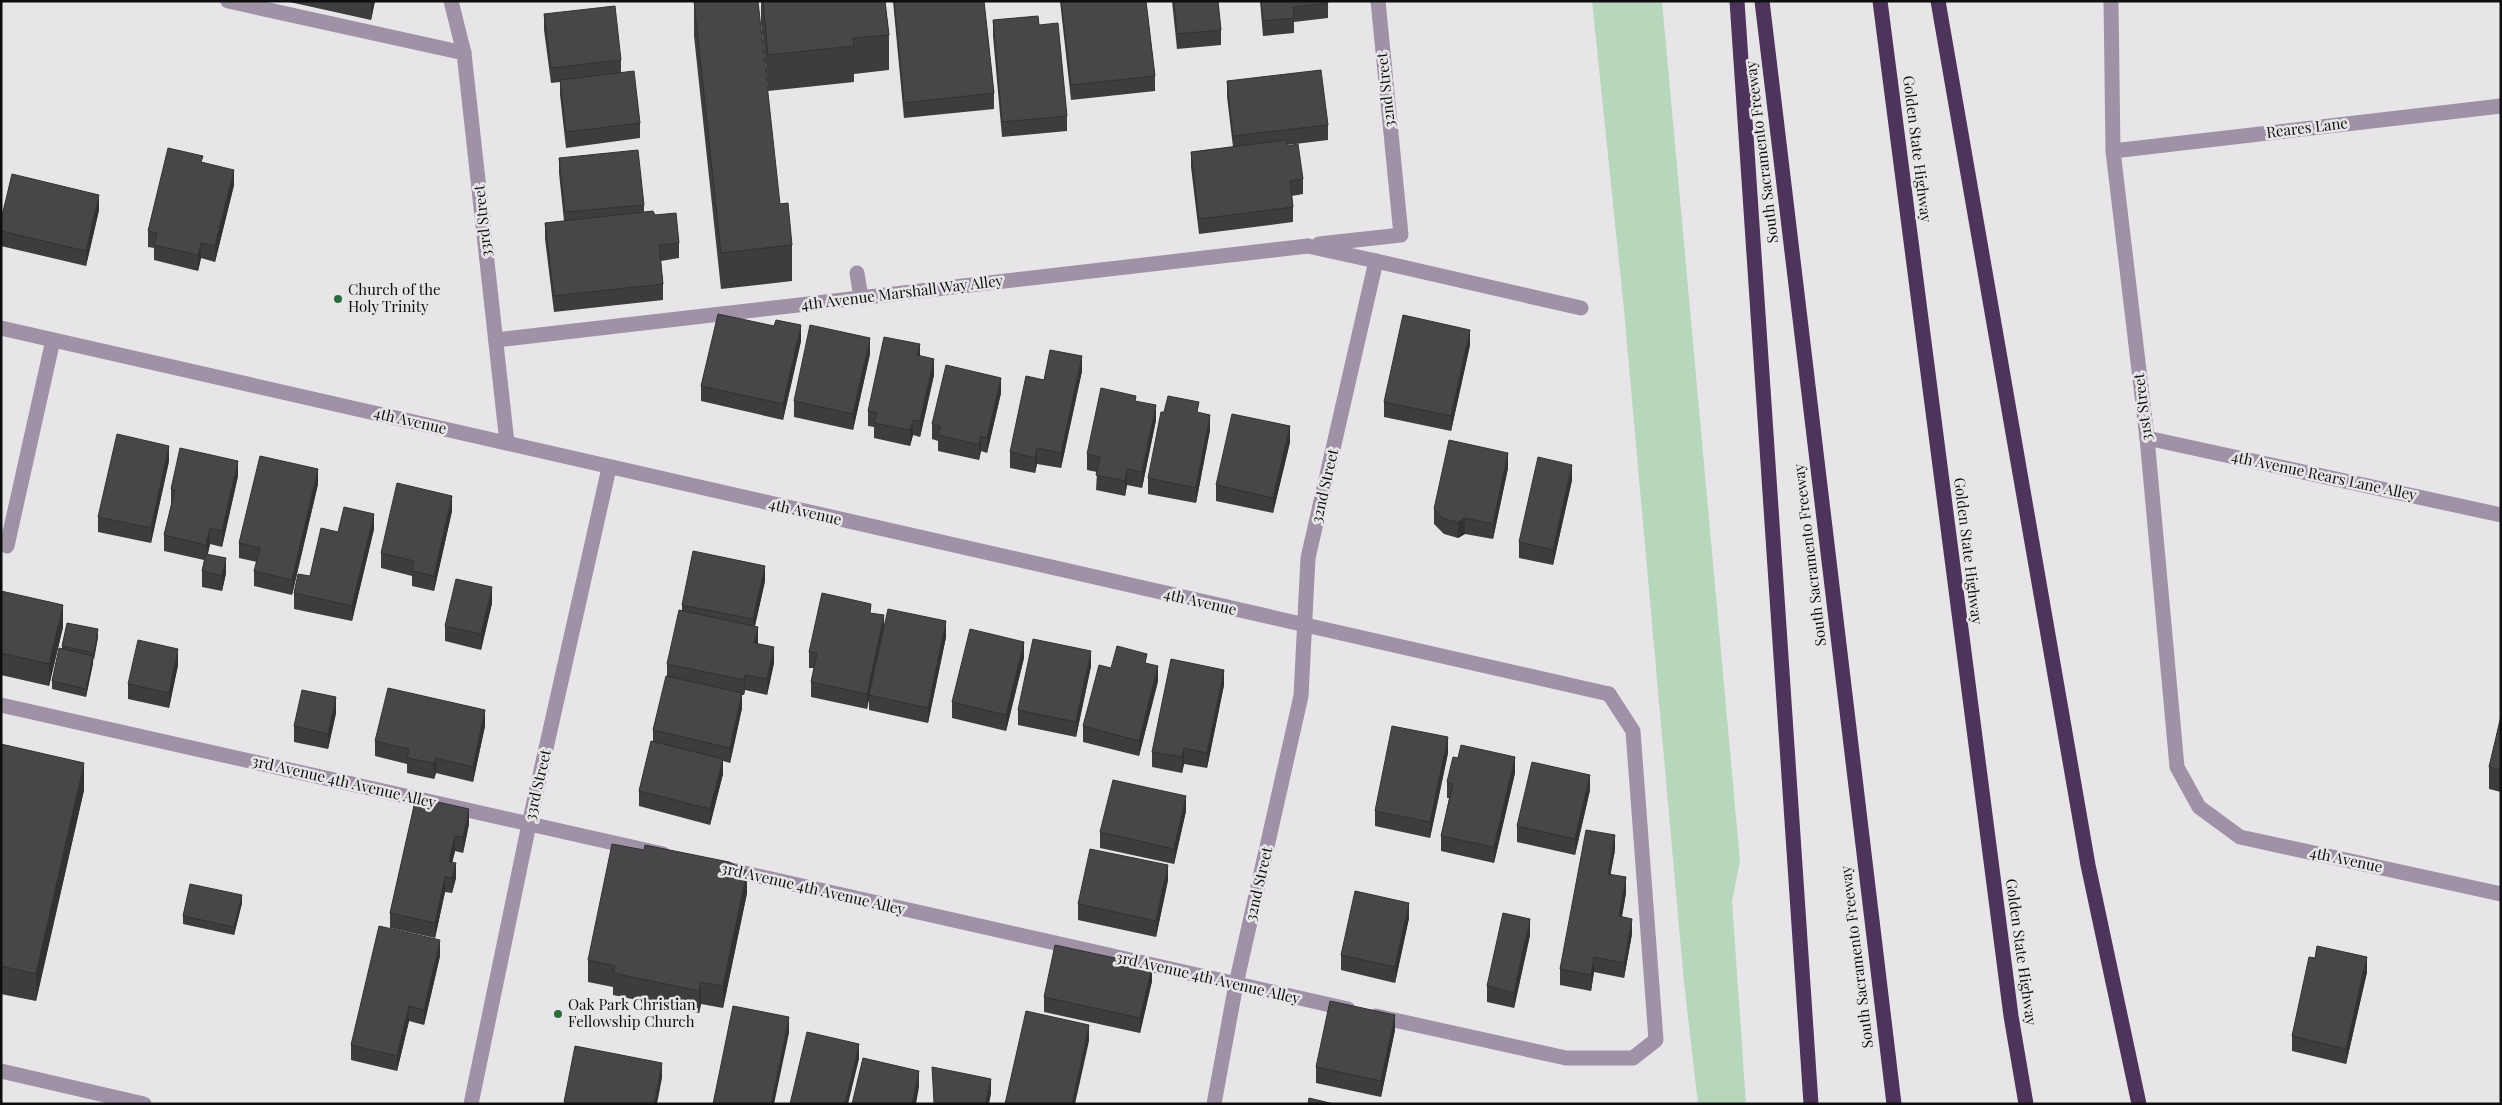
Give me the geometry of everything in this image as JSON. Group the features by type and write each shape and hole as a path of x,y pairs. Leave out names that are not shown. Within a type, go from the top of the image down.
{"highway":[{"path":"1737,1 1811,1104"},
{"name":"South Sacramento Freeway","path":"1762,1 1894,1104"},
{"name":"Golden State Highway","path":"1880,1 2011,1016 2026,1104"},
{"path":"1938,1 2088,865 2139,1104"}],"street":[{"path":"228,1 464,53"},
{"name":"33rd Street","path":"451,1 464,53 507,443"},
{"name":"32nd Street","path":"1308,246 1401,235 1378,1"},
{"name":"31st Street","path":"2111,1 2113,151 2147,438 2177,767 2199,807"},
{"name":"Reares Lane","path":"2113,151 2501,106"},
{"path":"1308,246 1581,308"},
{"name":"4th Avenue Marshall Way Alley","path":"496,340 1308,246"},
{"name":"32nd Street","path":"1214,1104 1236,984 1300,696 1308,558 1376,261"},
{"path":"857,273 861,298"},
{"name":"4th Avenue","path":"1,328 609,468 1609,694"},
{"path":"7,546 53,340"},
{"name":"4th Avenue Rears Lane Alley","path":"2147,438 2501,514"},
{"name":"33rd Street","path":"471,1104 529,824 609,468"},
{"name":"3rd Avenue 4th Avenue Alley","path":"712,866 1566,1058 1633,1058 1656,1040 1633,731 1609,694"},
{"name":"3rd Avenue 4th Avenue Alley","path":"1,705 674,857"},
{"name":"4th Avenue","path":"2199,807 2240,837 2501,894"},
{"path":"1,1071 144,1104"}],"green space":[{"path":"1592,1 1662,1 1740,861 1732,901 1746,1104 1698,1104 1684,982 1624,310"}],"building":[{"path":"694,1 758,1 780,204 788,203 792,245 721,253"},
{"path":"763,1 885,1 889,35 853,38 854,46 768,55"},
{"path":"894,1 984,1 994,93 904,103"},
{"path":"1061,1 1146,1 1155,76 1071,85"},
{"path":"1174,1 1218,1 1221,30 1177,34"},
{"path":"1261,1 1328,1 1328,3 1293,7 1294,18 1263,21"},
{"path":"615,6 621,60 551,68 544,14"},
{"path":"1038,16 1039,25 1058,23 1067,116 1002,122 993,20"},
{"path":"1321,70 1328,125 1233,136 1227,81"},
{"path":"634,71 640,123 566,132 560,80"},
{"path":"1286,140 1287,146 1298,144 1303,179 1290,181 1293,207 1199,219 1191,152"},
{"path":"168,148 203,156 201,162 234,170 215,246 201,243 198,255 154,245 157,233 148,231"},
{"path":"638,150 644,205 565,212 559,158"},
{"path":"12,174 99,195 86,251 1,231 1,220"},
{"path":"653,211 655,215 676,213 679,243 659,245 663,284 554,296 545,223"},
{"path":"718,314 774,326 776,320 801,325 783,404 701,386"},
{"path":"1403,315 1470,330 1451,416 1384,402"},
{"path":"810,325 870,338 853,414 794,401"},
{"path":"884,337 920,344 917,355 934,359 920,421 913,420 910,430 874,423 877,413 868,411"},
{"path":"1050,350 1082,356 1061,453 1037,448 1035,458 1010,452 1026,376 1044,380"},
{"path":"946,365 1001,378 987,438 981,436 979,445 938,435 940,426 932,424"},
{"path":"1101,388 1136,396 1135,401 1156,405 1142,472 1127,469 1125,481 1096,475 1100,457 1087,454"},
{"path":"1168,396 1199,402 1197,412 1210,415 1196,488 1148,478 1161,412 1164,412"},
{"path":"1232,414 1290,426 1273,498 1216,485"},
{"path":"117,434 169,446 151,528 98,517"},
{"path":"1449,440 1508,453 1493,524 1465,518 1458,522 1444,519 1434,509"},
{"path":"180,448 238,461 222,531 210,528 206,545 164,535 175,490 171,489"},
{"path":"260,456 318,469 292,580 254,571 260,548 239,543"},
{"path":"1538,457 1572,465 1553,550 1519,542"},
{"path":"397,483 452,496 434,576 412,571 414,561 381,553"},
{"path":"344,507 374,514 352,606 294,593 298,574 310,576 321,528 338,532"},
{"path":"693,551 765,566 753,619 682,605"},
{"path":"206,554 226,558 222,576 202,571"},
{"path":"456,579 492,587 481,634 445,626"},
{"path":"1,591 63,605 49,664 1,653"},
{"path":"822,593 871,604 870,613 884,615 867,694 811,682 817,653 809,652"},
{"path":"888,609 946,621 928,708 869,695"},
{"path":"679,610 758,627 754,643 774,647 767,679 745,675 744,680 667,664"},
{"path":"67,623 98,629 94,653 62,646"},
{"path":"970,629 1024,642 1006,715 952,702"},
{"path":"1033,639 1091,651 1076,722 1018,710"},
{"path":"138,640 178,649 169,693 128,684"},
{"path":"1117,646 1147,654 1145,663 1158,666 1139,741 1083,726 1099,665 1111,668"},
{"path":"59,648 93,656 86,689 52,681"},
{"path":"1171,659 1224,670 1207,753 1184,748 1182,757 1152,752"},
{"path":"666,676 742,693 730,748 653,730"},
{"path":"388,688 485,710 473,767 436,758 434,763 407,758 409,749 375,741"},
{"path":"302,690 336,697 328,734 294,726"},
{"path":"2501,716 2501,770 2489,767"},
{"path":"1392,726 1448,737 1430,822 1375,811"},
{"path":"651,741 723,759 710,809 639,791"},
{"path":"1,744 84,763 36,974 1,966"},
{"path":"1461,745 1515,757 1494,847 1441,836 1453,784 1447,782 1453,757 1458,758"},
{"path":"1532,762 1590,775 1575,839 1517,826"},
{"path":"1113,780 1186,796 1174,849 1100,832"},
{"path":"416,797 469,809 463,837 455,836 449,862 456,863 452,878 445,877 435,923 390,913"},
{"path":"1586,830 1615,835 1608,874 1626,877 1619,916 1632,919 1624,963 1594,957 1591,975 1560,969"},
{"path":"612,844 644,850 645,845 729,862 747,871 723,986 701,982 699,991 613,973 615,966 588,960"},
{"path":"1090,849 1168,865 1156,921 1078,904"},
{"path":"190,884 242,895 234,927 183,916"},
{"path":"1355,891 1409,903 1395,967 1341,955"},
{"path":"1503,913 1530,919 1514,993 1487,986"},
{"path":"379,926 440,940 424,1010 409,1006 397,1056 351,1045"},
{"path":"1055,945 1152,966 1140,1018 1044,997"},
{"path":"2317,946 2367,957 2346,1049 2292,1036 2309,957 2315,958"},
{"path":"1330,1001 1395,1015 1381,1081 1316,1067"},
{"path":"733,1006 789,1017 771,1104 713,1104"},
{"path":"1026,1011 1089,1025 1072,1104 1005,1104"},
{"path":"807,1032 859,1044 845,1104 790,1104"},
{"path":"575,1046 662,1063 654,1104 573,1104 564,1102"},
{"path":"863,1058 919,1071 912,1104 852,1104"},
{"path":"932,1067 991,1079 985,1104 934,1104"},
{"path":"1309,1098 1334,1104 1308,1104"}],"place":[{"name":"Church of the Holy Trinity","path":"338,299"},
{"name":"Oak Park Christian Fellowship Church","path":"558,1014"}]}
